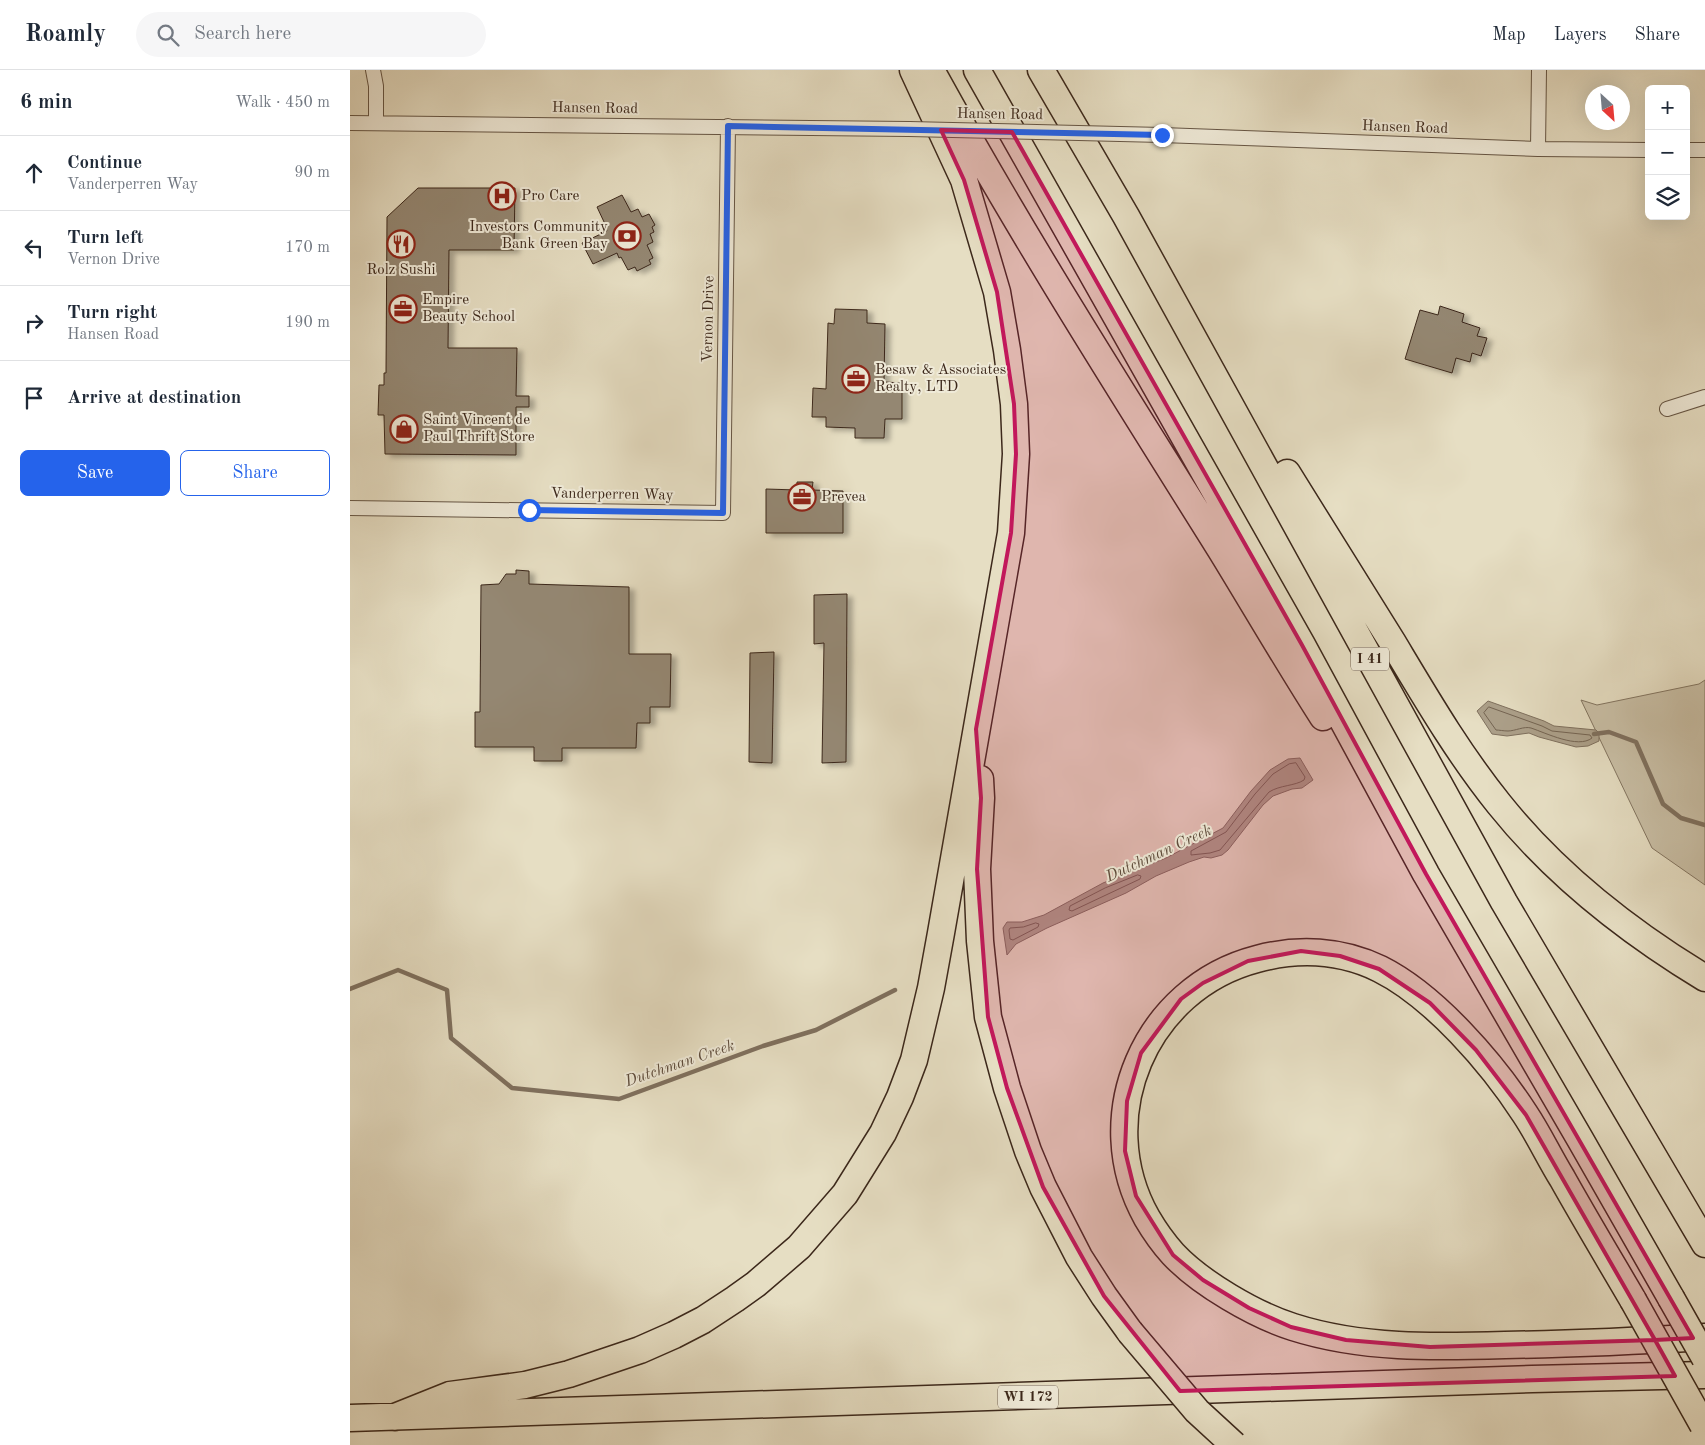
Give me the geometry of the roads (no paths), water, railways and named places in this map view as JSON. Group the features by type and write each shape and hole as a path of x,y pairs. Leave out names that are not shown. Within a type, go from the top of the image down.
{"highway":[{"path":"396,1417 450,1395 525,1385 569,1374 640,1350 703,1320 756,1284 800,1247 845,1194 883,1134 900,1097 914,1060 931,988 1011,533 1016,454 1014,404 1007,350 997,292 983,239 964,180 913,70"},
{"path":"931,70 1006,202 1089,340 1224,555 1290,666 1426,874"},
{"path":"977,70 1302,645 1426,874 1705,1358"},
{"name":"I 41","path":"1041,70 1126,216 1504,902 1705,1244"},
{"path":"1126,216 1454,743 1499,804 1530,840 1605,908 1672,958 1705,978"},
{"path":"976,729 981,798 976,869 980,941 988,1017 1007,1088 1028,1151 1043,1187 1079,1257 1104,1296 1130,1332 1197,1411 1234,1445"},
{"path":"1704,1427 1633,1300 1526,1115 1495,1072 1430,1003 1379,969 1340,956 1301,951 1274,954 1248,961 1203,982 1181,1000 1156,1029 1141,1053 1129,1094 1124,1123 1125,1151 1136,1196 1149,1221 1173,1254 1203,1280 1249,1308 1292,1327 1346,1340 1394,1346 1430,1347 1595,1343 1705,1337"},
{"name":"WI 172","path":"350,1418 1705,1375"}],"street":[{"path":"373,70 376,86 376,123"},
{"path":"1538,149 1539,70"},
{"name":"Hansen Road","path":"350,123 909,129 1162,135 1538,149 1645,150"},
{"name":"Vernon Drive","path":"723,513 728,126"},
{"path":"1690,150 1705,150"},
{"path":"1667,409 1705,396"},
{"name":"Vanderperren Way","path":"350,508 723,513"}],"water":[{"path":"1488,701 1554,726 1596,730 1599,733 1599,741 1588,746 1576,747 1529,733 1507,736 1492,734 1477,711"},
{"path":"1300,758 1313,780 1302,788 1292,789 1273,796 1263,805 1222,855 1211,858 1204,857 1156,876 1126,893 1016,944 1007,955 1003,928 1007,922 1022,922 1044,915 1103,883 1166,858 1223,828 1251,791 1270,770 1288,759"}],"waterway":[{"name":"Dutchman Creek","path":"1594,734 1609,732 1636,742 1663,804 1681,818 1705,825"},
{"name":"Dutchman Creek","path":"350,989 398,970 447,990 451,1038 512,1088 619,1099 763,1046 816,1030 895,990"}],"place":[{"name":"Pro Care","path":"502,196"},
{"name":"Investors Community Bank Green Bay","path":"627,236"},
{"name":"Rolz Sushi","path":"401,244"},
{"name":"Empire Beauty School","path":"403,309"},
{"name":"Besaw & Associates Realty, LTD","path":"856,379"},
{"name":"Saint Vincent de Paul Thrift Store","path":"404,429"},
{"name":"Prevea","path":"802,497"}]}
